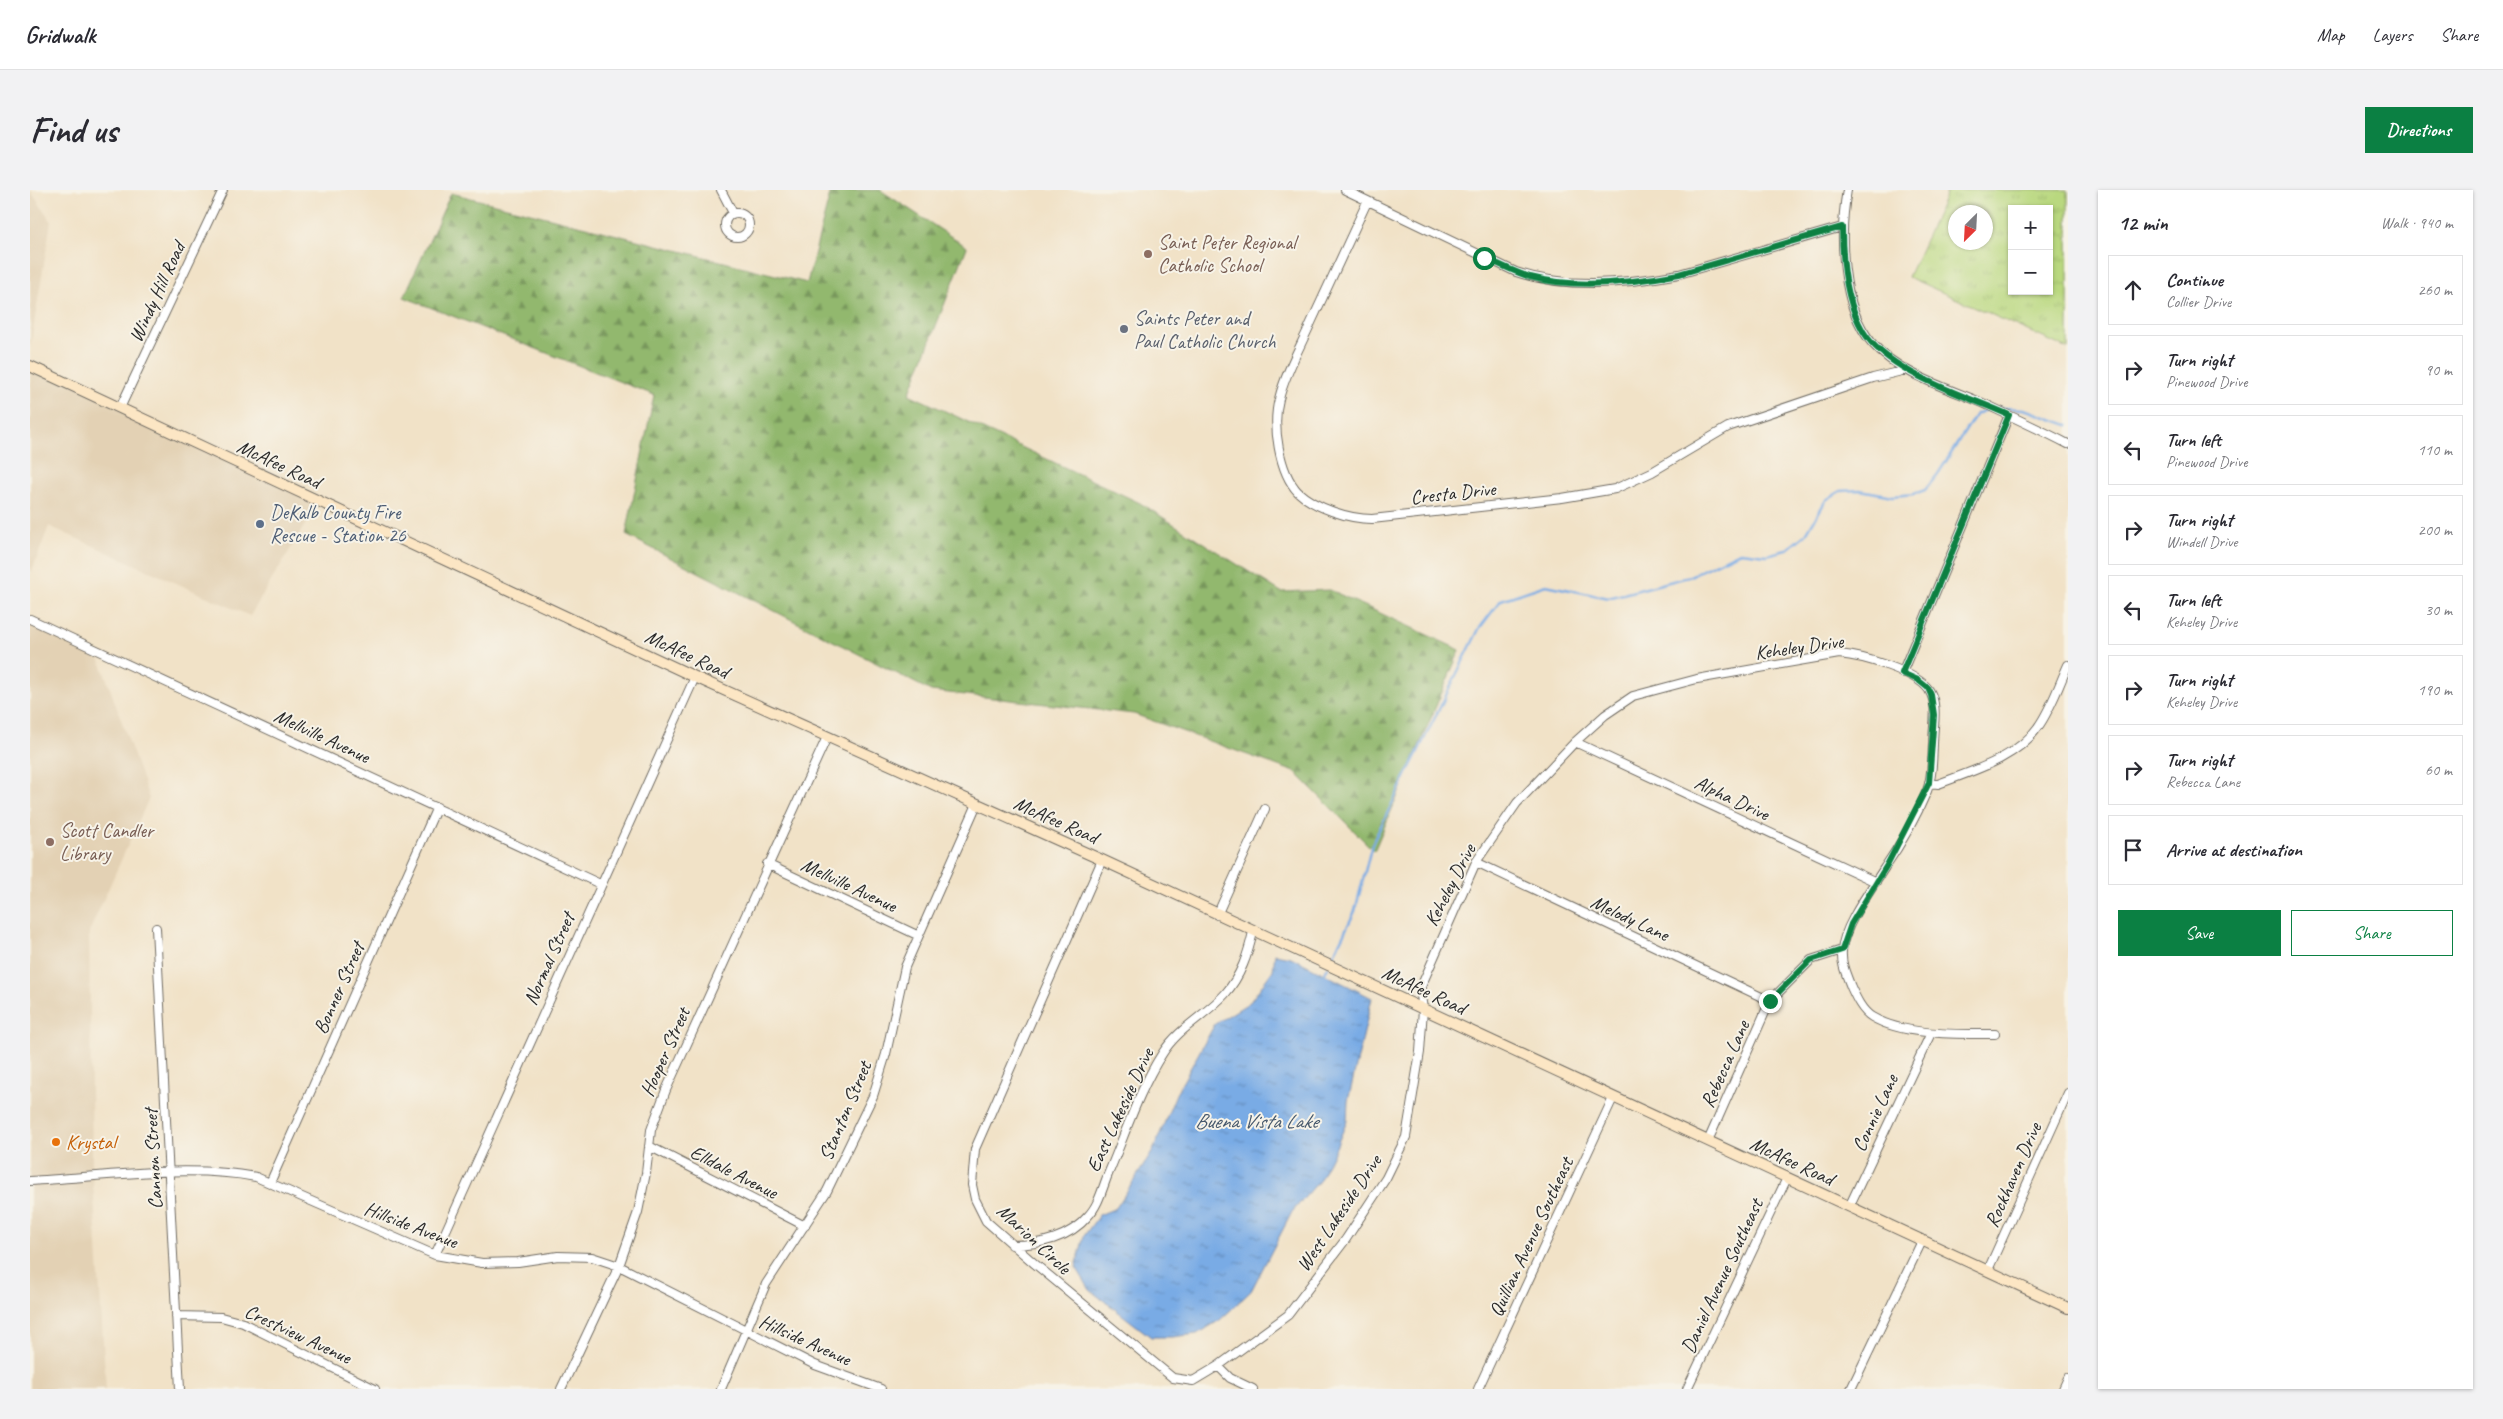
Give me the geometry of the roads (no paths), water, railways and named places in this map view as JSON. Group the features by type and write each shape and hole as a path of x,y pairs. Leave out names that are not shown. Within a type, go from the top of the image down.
{"street":[{"name":"Windy Hill Road","path":"120,408 223,190"},
{"path":"721,190 733,213"},
{"path":"1345,190 1516,272 1532,277 1558,281 1609,282 1651,279 1679,274 1842,227"},
{"path":"1847,190 1842,227 1847,278 1859,322 1873,344 1906,370 2009,415 2068,444"},
{"name":"Cresta Drive","path":"1367,202 1294,360 1279,397 1276,421 1278,445 1291,483 1305,498 1325,508 1358,518 1372,519 1552,499 1615,489 1652,472 1728,427 1873,378 1906,370"},
{"name":"McAfee Road","path":"30,366 694,677 1102,860 1253,932 1708,1140 2068,1308"},
{"path":"1902,673 2009,415"},
{"name":"Mellville Avenue","path":"30,618 600,884"},
{"name":"Keheley Drive","path":"1423,1009 1420,989 1426,972 1476,862 1517,803 1575,742 1605,715 1633,696 1697,679 1839,654 1873,660 1918,680 1928,688 1934,715 1929,783 1917,811 1851,924 1842,950 1844,971 1857,1000 1872,1017 1888,1024 1931,1033 1995,1034"},
{"path":"1929,783 1938,784 1989,766 2029,738 2048,710 2068,665"},
{"name":"Normal Street","path":"435,1255 694,677"},
{"name":"Hooper Street","path":"561,1389 619,1266 638,1212 654,1121 666,1090 767,864 827,737"},
{"name":"Alpha Drive","path":"1575,742 1876,882"},
{"name":"Stanton Street","path":"721,1389 766,1284 828,1191 872,1096 886,1054 904,967 977,804"},
{"name":"Bonner Street","path":"270,1183 437,807"},
{"path":"1217,915 1265,809"},
{"name":"Marion Circle","path":"1102,860 975,1149 972,1173 975,1199 986,1221 1012,1245 1174,1378 1192,1381 1218,1366"},
{"name":"Melody Lane","path":"1476,862 1770,1001"},
{"name":"Mellville Avenue","path":"767,864 917,935"},
{"name":"Cannon Street","path":"156,928 180,1389"},
{"name":"East Lakeside Drive","path":"1012,1245 1025,1245 1064,1235 1090,1215 1148,1079 1162,1053 1172,1039 1225,995 1232,986 1247,957 1253,932"},
{"name":"Rebecca Lane","path":"1708,1140 1770,1001 1811,960 1842,950"},
{"name":"West Lakeside Drive","path":"1218,1366 1288,1315 1346,1238 1386,1178 1406,1137 1420,1052 1423,1009"},
{"name":"Connie Lane","path":"1849,1207 1931,1033"},
{"name":"Rockhaven Drive","path":"1988,1270 2068,1093"},
{"name":"Quillian Avenue Southeast","path":"1478,1389 1613,1098"},
{"name":"Elldale Avenue","path":"649,1146 804,1226"},
{"name":"Hillside Avenue","path":"30,1182 170,1172 231,1172 256,1177 435,1255 482,1263 518,1262 558,1256 592,1257 619,1266 746,1332 815,1365 878,1389"},
{"name":"Daniel Avenue Southeast","path":"1687,1389 1786,1178"},
{"path":"1851,1389 1922,1241"},
{"name":"Crestview Avenue","path":"176,1316 221,1317 243,1323 375,1389"},
{"path":"1218,1366 1230,1378 1253,1389"},
{"path":"2063,1389 2068,1378"}],"water":[{"name":"Buena Vista Lake","path":"1275,954 1291,957 1372,998 1348,1101 1347,1121 1319,1181 1292,1212 1251,1291 1220,1320 1197,1334 1151,1337 1090,1290 1076,1267 1084,1236 1099,1215 1116,1208 1153,1151 1176,1094 1215,1024 1250,1002 1273,970"}],"waterway":[{"path":"1999,408 2024,409 2068,425"},
{"path":"1330,962 1355,911 1372,844 1479,629 1501,600 1546,585 1608,598 1688,577 1740,552 1767,555 1786,550 1806,534 1826,500 1840,491 1860,490 1893,496 1914,494 1925,490 1938,474 1976,414 1989,409"},
{"path":"1324,975 1328,967"}],"place":[{"name":"Saint Peter Regional Catholic School","path":"1148,254"},
{"name":"Saints Peter and Paul Catholic Church","path":"1124,329"},
{"name":"DeKalb County Fire Rescue - Station 26","path":"260,524"},
{"name":"Scott Candler Library","path":"50,842"},
{"name":"Krystal","path":"56,1142"}]}
